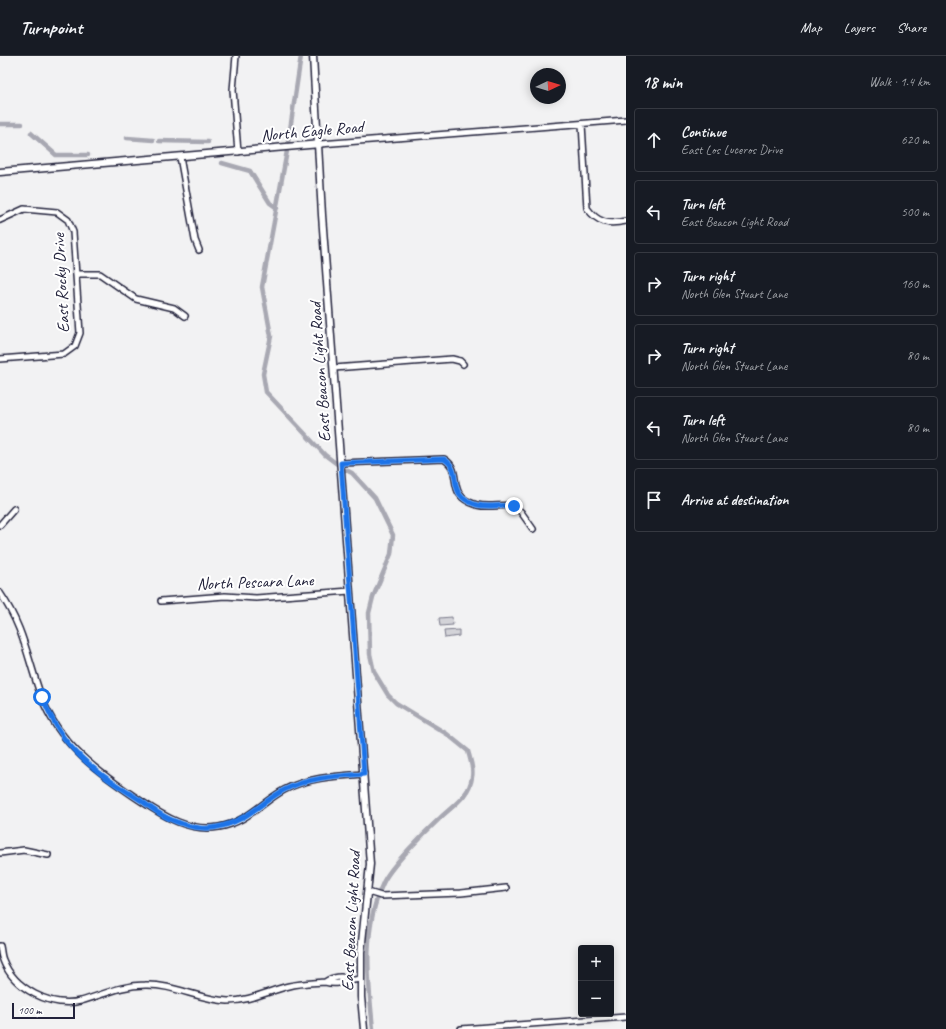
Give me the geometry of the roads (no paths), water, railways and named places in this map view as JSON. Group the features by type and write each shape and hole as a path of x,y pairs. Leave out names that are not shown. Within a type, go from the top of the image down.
{"main road":[{"name":"East Beacon Light Road","path":"313,56 320,144 322,215 370,864 363,927 361,979 364,1029"},
{"name":"North Eagle Road","path":"0,172 320,144"}],"street":[{"path":"236,56 233,90 238,152"},
{"name":"North Eagle Road","path":"320,144 626,120"},
{"path":"582,124 587,208 593,216 601,222 611,224 626,221"},
{"path":"180,157 195,240 199,250"},
{"name":"East Rocky Drive","path":"0,220 18,211 30,209 57,212 68,220 73,232 80,333 75,346 64,354 0,359"},
{"path":"76,274 100,274 136,299 174,308 185,316"},
{"path":"334,368 452,359 460,361 463,364"},
{"path":"341,463 444,459 448,461 453,470 455,488 459,495 478,505 514,506 521,512 533,529"},
{"path":"0,525 14,509"},
{"name":"North Pescara Lane","path":"161,601 225,596 256,598 350,591"},
{"path":"0,592 12,610 22,634 42,697 60,733 72,748 98,772 174,820 195,827 220,827 241,820 273,797 298,784 322,778 364,774"},
{"path":"0,853 24,850 48,855"},
{"path":"368,892 379,896 461,893 506,888"},
{"path":"0,946 3,961 12,975 22,985 46,999 59,1001 80,1001 113,989 146,984 167,987 209,999 241,1000 253,998 289,986 325,982 335,978 346,977 350,980 361,979"},
{"path":"461,1029 626,1017"}],"waterway":[{"path":"288,143 301,56"},
{"path":"0,124 22,124"},
{"path":"31,133 56,155 88,155"},
{"path":"127,138 153,140"},
{"path":"159,141 208,142"},
{"path":"287,151 262,287 271,336 263,374 266,392 325,455 337,464"},
{"path":"222,163 250,171 270,203 277,208"},
{"path":"346,470 352,473 375,498 393,535 391,554 373,597 369,613 370,654 374,672 388,695 396,703 447,734 468,751 472,764 472,774 468,790 408,850 387,876 376,900 369,936 368,955 368,973 373,1029"}]}
